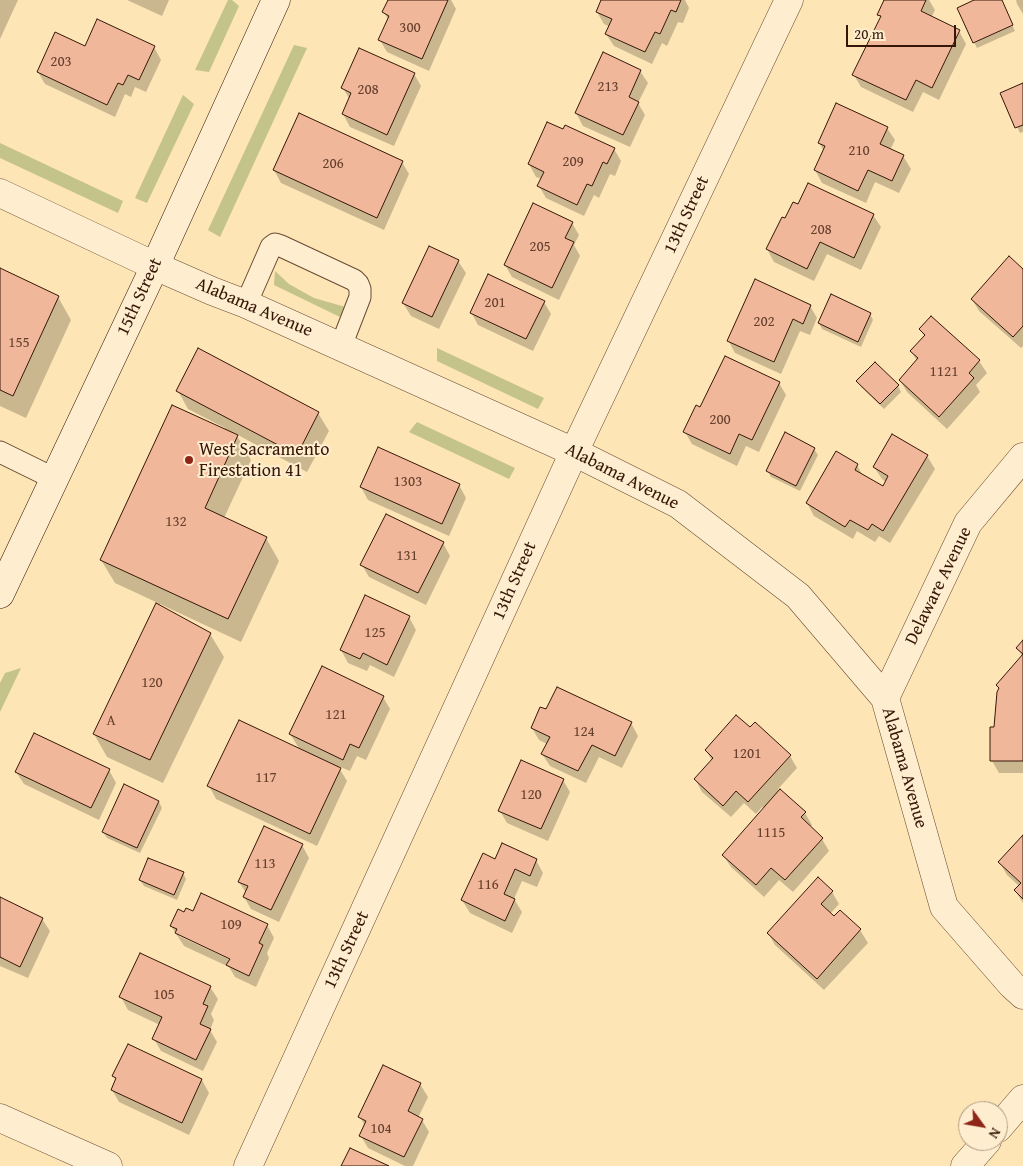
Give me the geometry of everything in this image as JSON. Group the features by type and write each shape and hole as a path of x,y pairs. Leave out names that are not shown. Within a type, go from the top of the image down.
{"street":[{"name":"15th Street","path":"0,594 53,478 155,266 276,0"},
{"name":"13th Street","path":"248,1166 574,452 789,0"},
{"name":"Alabama Avenue","path":"0,194 155,266 341,346 574,452 678,504 798,596 885,698 944,907 1023,995"},
{"name":"Delaware Avenue","path":"885,698 968,523 1023,458"},
{"path":"1008,1116 1023,1099"},
{"path":"0,1118 108,1166"},
{"path":"965,1166 978,1151"}],"lane":[{"path":"246,304 273,245 281,246 354,280 358,284 360,297 341,346"},
{"path":"0,452 53,478"}],"shaded area":[{"path":"228,0 232,0 239,6 209,72 195,70"},
{"path":"294,45 307,48 220,237 208,230"},
{"path":"183,95 194,104 147,203 135,198"},
{"path":"0,143 123,201 118,213 0,158"},
{"path":"275,271 289,284 314,298 349,308 340,317 274,285"},
{"path":"437,348 544,398 538,409 437,361"},
{"path":"417,422 515,468 509,479 409,432"},
{"path":"21,668 0,712 0,683 5,673"}],"building":[{"path":"388,0 448,0 422,59 378,40 389,16 382,12"},
{"path":"601,0 681,0 676,12 671,10 660,34 655,32 645,52 605,34 612,19 596,12"},
{"path":"884,0 926,0 921,11 960,30 932,88 916,80 906,100 852,75 881,16 877,15"},
{"path":"974,0 1002,0 1013,25 973,43 957,8"},
{"path":"97,19 155,46 139,80 128,75 123,85 118,83 107,105 37,72 55,32 85,46"},
{"path":"359,48 415,73 387,135 342,114 351,93 341,88"},
{"path":"603,52 641,70 629,97 639,102 623,135 575,113"},
{"path":"1023,83 1023,125 1015,128 1000,93"},
{"path":"836,103 888,127 880,144 904,155 892,181 868,170 858,191 814,170 825,146 818,143"},
{"path":"299,113 403,161 377,218 273,170"},
{"path":"547,122 563,129 565,125 615,148 607,164 603,162 592,186 587,184 577,205 537,186 544,172 528,164"},
{"path":"808,183 874,214 854,258 820,242 807,269 766,249 782,217 785,218 793,202 798,204"},
{"path":"533,203 573,222 565,238 574,242 552,288 504,265"},
{"path":"429,246 459,260 432,317 402,303"},
{"path":"1009,256 1023,269 1023,326 1013,337 971,299"},
{"path":"0,268 59,296 13,396 0,390"},
{"path":"488,274 545,301 526,339 470,313"},
{"path":"755,279 811,305 803,324 793,319 774,362 727,341"},
{"path":"831,294 871,313 858,342 818,323"},
{"path":"931,316 980,360 969,373 974,378 939,417 899,380 918,358 910,351 925,335 919,329"},
{"path":"198,348 319,412 297,455 176,391"},
{"path":"725,356 780,382 752,440 739,434 730,454 683,432 696,405 700,407"},
{"path":"875,362 899,385 880,404 856,381"},
{"path":"172,405 238,435 205,508 267,537 228,619 100,560"},
{"path":"785,432 815,448 796,486 766,471"},
{"path":"892,434 928,455 883,531 872,524 868,530 850,520 845,527 806,503 836,451 858,464 855,470 883,486 888,476 873,467"},
{"path":"378,447 460,484 442,524 360,487"},
{"path":"386,514 444,542 418,593 360,565"},
{"path":"365,595 410,616 387,665 363,653 360,659 340,650"},
{"path":"156,603 211,633 150,760 93,734"},
{"path":"1023,640 1023,654 1016,648"},
{"path":"1023,654 1023,761 990,761 990,727 994,727 999,688 996,685"},
{"path":"322,666 384,696 359,748 350,744 343,760 289,734"},
{"path":"557,687 632,722 615,756 592,745 578,771 541,754 550,737 531,728 540,707 546,709"},
{"path":"736,715 750,727 755,722 791,755 748,802 736,791 723,806 694,779 713,758 705,750"},
{"path":"239,720 341,768 310,834 207,786"},
{"path":"34,733 110,769 91,808 15,772"},
{"path":"521,760 564,779 541,829 498,811"},
{"path":"124,784 159,801 137,848 102,832"},
{"path":"780,789 806,812 801,817 823,838 785,880 771,868 756,885 722,855"},
{"path":"264,826 303,844 271,910 243,897 248,886 238,882"},
{"path":"1023,835 1023,899 1014,890 1021,883 998,862"},
{"path":"502,843 537,859 530,876 515,869 504,894 515,899 505,921 461,900 483,853 495,859"},
{"path":"148,858 184,872 174,895 139,880"},
{"path":"818,877 833,891 821,904 834,916 840,910 861,929 817,979 767,933"},
{"path":"201,893 268,924 259,943 263,945 249,976 226,965 230,959 175,933 177,929 170,926 178,909 184,912 186,908 193,911"},
{"path":"0,897 43,918 20,967 0,957"},
{"path":"140,953 211,986 203,1004 208,1006 200,1024 211,1029 196,1060 152,1039 162,1017 119,997"},
{"path":"128,1044 202,1079 182,1123 111,1090 116,1078 112,1076"},
{"path":"383,1065 421,1083 408,1111 423,1119 404,1157 359,1136 366,1121 358,1117"},
{"path":"350,1148 389,1166 341,1166"}],"place":[{"name":"West Sacramento Firestation 41","path":"189,460"}]}
